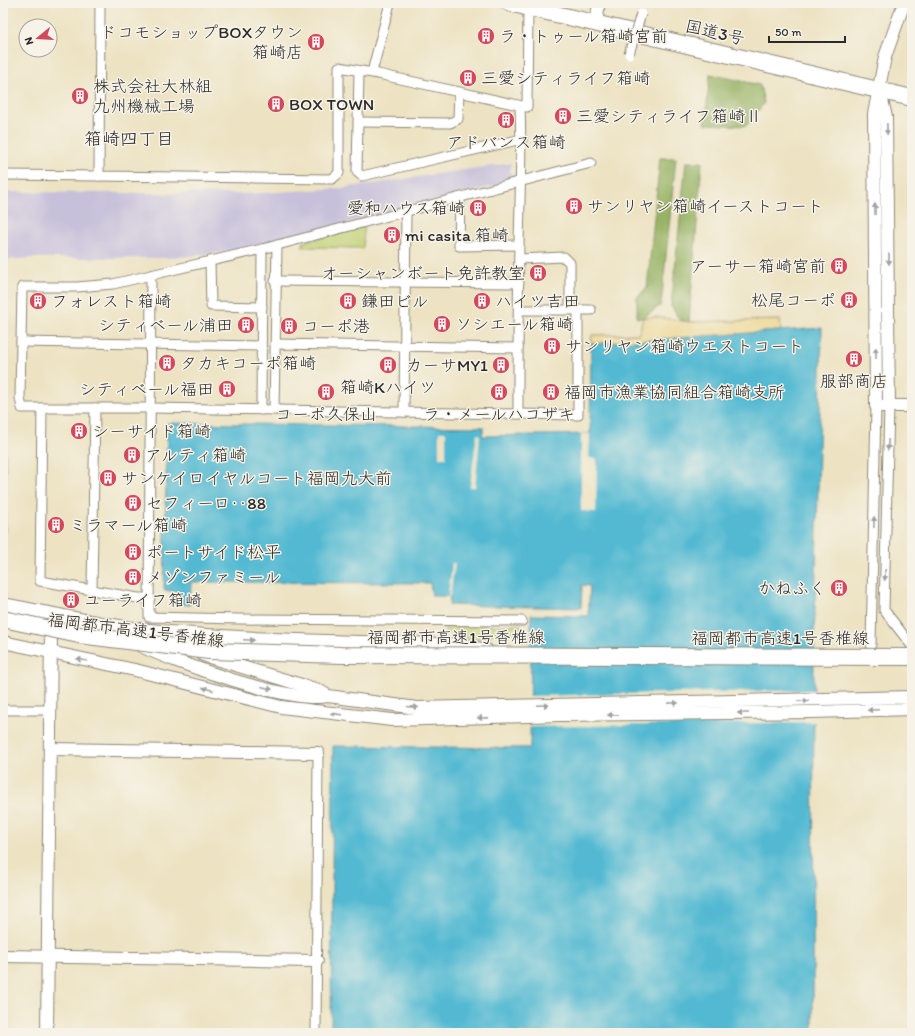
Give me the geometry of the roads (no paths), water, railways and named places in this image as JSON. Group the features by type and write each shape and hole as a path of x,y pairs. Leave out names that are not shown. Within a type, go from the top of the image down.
{"highway":[{"name":"国道3号","path":"509,3 912,98"},
{"path":"3,606 82,623 148,632 299,643 462,647 505,656"},
{"name":"福岡都市高速1号香椎線","path":"3,619 79,636 209,651 342,655 912,659"},
{"name":"福岡都市高速1号香椎線","path":"3,629 53,640 144,654 222,661 316,665 506,666 912,659"}],"street":[{"path":"98,176 100,3"},
{"path":"372,72 390,3"},
{"path":"596,24 599,3"},
{"path":"871,645 876,406 874,114 885,57 904,3"},
{"path":"3,175 332,180 338,173 339,67 372,72 520,107 527,107 528,7"},
{"path":"629,54 640,14"},
{"path":"359,71 357,172 362,176 522,139"},
{"path":"879,91 886,117 889,406 884,610 912,646"},
{"path":"358,122 450,123 458,119 459,92"},
{"path":"518,414 518,310 522,139 520,107"},
{"path":"520,259 564,257 570,264 574,310 578,414 151,408 22,408 20,398 20,342 22,287 77,287 113,284 262,249 520,183 591,163"},
{"path":"460,198 459,246 519,245"},
{"path":"404,412 406,346 406,212"},
{"path":"274,410 275,281 277,245"},
{"path":"261,410 262,249"},
{"path":"210,261 211,306 262,307"},
{"path":"152,275 149,617 522,621"},
{"path":"275,281 519,283"},
{"path":"518,310 591,310"},
{"path":"20,342 261,346"},
{"path":"275,344 518,348"},
{"path":"876,406 912,406"},
{"path":"42,408 40,580 138,598 150,598"},
{"path":"92,590 95,408"},
{"path":"3,623 51,632 138,644 164,657 280,692 316,698 328,696 417,708 912,697"},
{"path":"47,1033 51,632"},
{"path":"3,642 135,670 281,707 392,720 560,715 812,712 912,709"},
{"path":"3,710 50,710"},
{"path":"50,749 318,754 316,1033"},
{"path":"3,956 317,961"}],"water":[{"path":"822,328 814,649 813,1033 331,1033 333,746 530,748 531,615 588,616 590,586 582,585 581,608 449,605 450,596 432,596 430,583 191,582 190,605 180,604 179,592 164,590 167,423 484,427 482,436 590,434 591,344"}],"place":[{"name":"ラ・トゥール箱崎宮前","path":"486,36"},
{"name":"ドコモショップBOXタウン 箱崎店","path":"316,42"},
{"name":"三愛シティライフ箱崎","path":"468,78"},
{"name":"株式会社大林組 九州機械工場","path":"80,96"},
{"name":"BOX TOWN","path":"276,104"},
{"name":"三愛シティライフ箱崎Ⅱ","path":"563,116"},
{"name":"アドバンス箱崎","path":"506,120"},
{"name":"サンリヤン箱崎イーストコート","path":"574,206"},
{"name":"愛和ハウス箱崎","path":"478,208"},
{"name":"mi casita 箱崎","path":"392,235"},
{"name":"アーサー箱崎宮前","path":"839,266"},
{"name":"オーシャンボート免許教室","path":"538,273"},
{"name":"松尾コーポ","path":"849,300"},
{"name":"フォレスト箱崎","path":"38,301"},
{"name":"鎌田ビル","path":"348,301"},
{"name":"ハイツ吉田","path":"482,301"},
{"name":"ソシエール箱崎","path":"442,324"},
{"name":"シティベール浦田","path":"246,325"},
{"name":"コーポ港","path":"289,326"},
{"name":"サンリヤン箱崎ウエストコート","path":"552,346"},
{"name":"服部商店","path":"854,359"},
{"name":"タカキコーポ箱崎","path":"167,363"},
{"name":"箱崎Kハイツ","path":"388,365"},
{"name":"カーサMY1","path":"501,365"},
{"name":"シティベール福田","path":"227,389"},
{"name":"コーポ久保山","path":"326,392"},
{"name":"ラ・メールハコザキ","path":"499,392"},
{"name":"福岡市漁業協同組合箱崎支所","path":"551,392"},
{"name":"シーサイド箱崎","path":"79,431"},
{"name":"アルティ箱崎","path":"132,455"},
{"name":"サンケイロイヤルコート福岡九大前","path":"108,478"},
{"name":"セフィーロ‥88","path":"133,503"},
{"name":"ミラマール箱崎","path":"56,525"},
{"name":"ポートサイド松平","path":"133,552"},
{"name":"メゾンファミール","path":"133,577"},
{"name":"かねふく","path":"839,588"},
{"name":"ユーライフ箱崎","path":"71,600"}],"district":[{"name":"箱崎四丁目","path":"129,139"}]}
